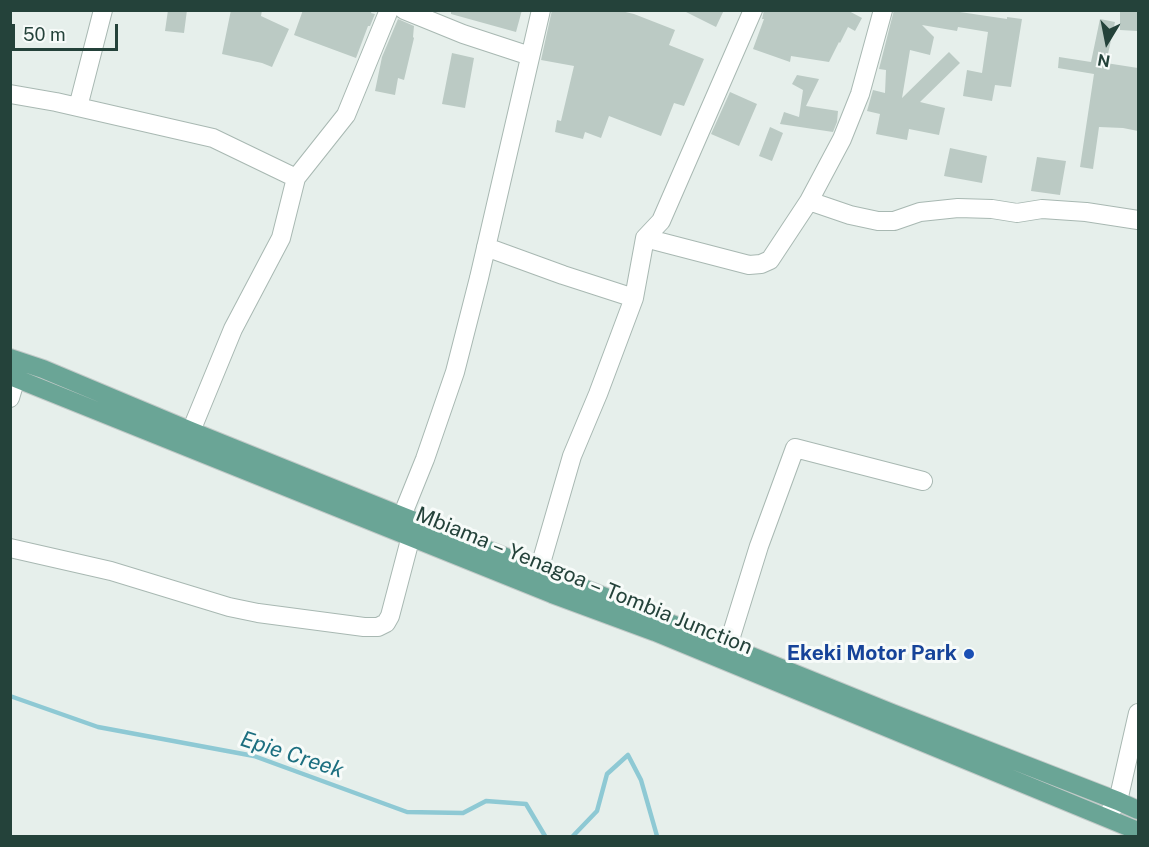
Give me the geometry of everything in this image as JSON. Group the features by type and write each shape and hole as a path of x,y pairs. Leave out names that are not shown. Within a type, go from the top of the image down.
{"main road":[{"name":"Mbiama – Yenagoa – Tombia Junction","path":"10,358 44,369 191,431 892,712 1118,801 1138,806"},
{"name":"Mbiama – Yenagoa – Tombia Junction","path":"13,377 552,594 655,632 1137,830"}],"street":[{"path":"78,107 103,10"},
{"path":"191,431 233,329 281,238 296,178 346,115 389,10"},
{"path":"404,10 463,34 530,56"},
{"path":"402,516 456,372 541,10"},
{"path":"539,570 572,456 634,298 645,238 662,221 753,10"},
{"path":"645,238 749,265 761,264 770,260 809,201 842,139 860,94 884,10"},
{"path":"10,94 213,138 296,178"},
{"path":"809,201 850,215 878,221 894,220 920,212 958,208 992,208 1017,213 1042,209 1075,211 1138,220"},
{"path":"486,247 634,298"},
{"path":"10,398 13,377"},
{"path":"728,646 759,546 795,448 923,481"},
{"path":"10,548 111,571 229,607 353,626 378,627 386,623 390,616 411,536"},
{"path":"1106,817 1118,801 1138,713"},
{"path":"1137,830 1138,806"}],"building":[{"path":"168,10 187,10 184,33 165,31"},
{"path":"231,10 262,10 261,16 289,29 272,67 222,54"},
{"path":"303,10 372,10 371,13 375,14 356,58 294,35"},
{"path":"451,10 522,10 516,32 451,14"},
{"path":"552,10 617,10 634,14 675,30 669,45 704,59 684,106 674,103 661,136 609,116 601,138 585,132 583,139 555,132 557,120 561,121 574,66 541,60"},
{"path":"682,10 724,10 716,27"},
{"path":"764,10 847,10 862,18 855,31 848,27 829,62 791,56 790,62 753,49 764,19 762,19"},
{"path":"894,10 961,10 960,12 1022,19 1011,87 995,85 992,101 963,96 967,70 982,73 988,32 958,27 957,31 922,25 934,37 930,55 910,50 902,98 949,52 960,63 920,102 945,108 939,135 909,129 907,140 876,134 880,114 867,111 873,90 885,93 886,70 879,69"},
{"path":"1120,10 1138,10 1138,31 1120,30"},
{"path":"398,19 414,26 414,38 404,80 398,78 395,95 375,91 382,57"},
{"path":"1100,19 1115,22 1106,63 1138,68 1138,131 1099,127 1093,169 1080,167 1094,74 1058,68 1059,57 1091,62"},
{"path":"452,53 474,58 465,108 442,104"},
{"path":"797,75 819,79 806,106 838,111 833,132 780,124 784,112 799,117 803,90 792,84"},
{"path":"730,92 757,104 739,146 711,134"},
{"path":"770,127 783,133 772,161 759,156"},
{"path":"950,148 987,156 982,183 944,176"},
{"path":"1037,157 1066,161 1060,195 1031,191"}],"waterway":[{"name":"Epie Creek","path":"10,696 98,727 254,756 407,812 463,813 486,801 526,804 545,836"},
{"name":"Epie Creek","path":"573,836 597,811 607,774 628,755 641,780 657,836"}],"place":[{"name":"Ekeki Motor Park","path":"969,654"}]}
